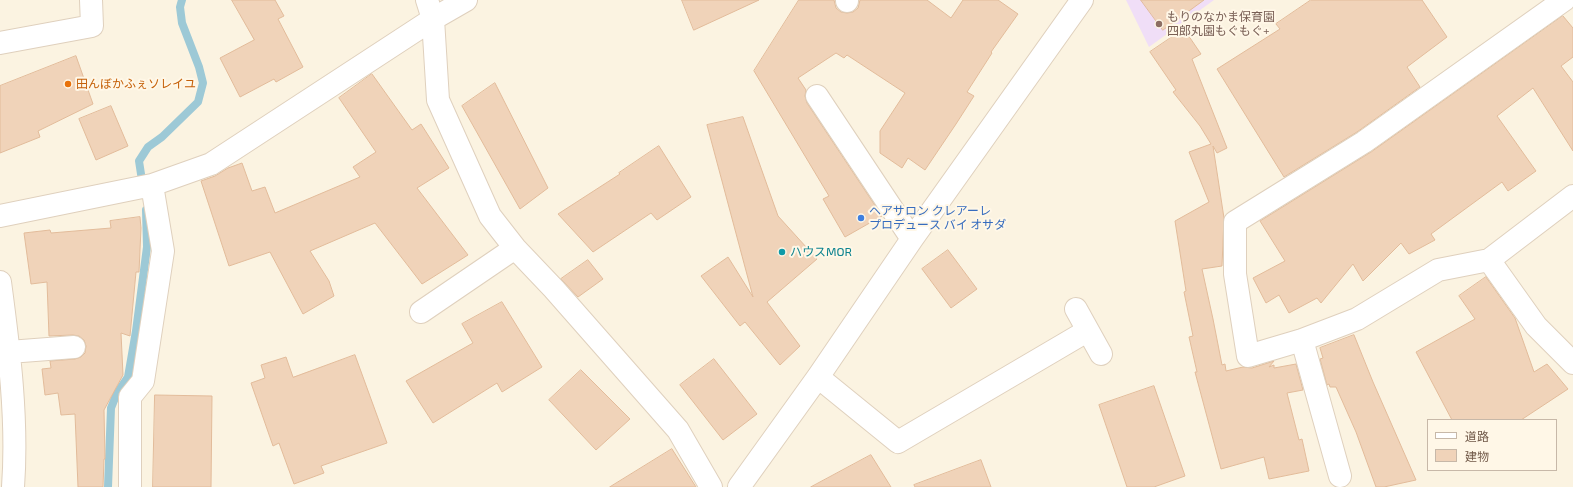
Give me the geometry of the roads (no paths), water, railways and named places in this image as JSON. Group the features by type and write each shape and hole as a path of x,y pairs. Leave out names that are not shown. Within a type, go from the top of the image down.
{"street":[{"path":"0,43 92,26 91,0"},
{"path":"0,216 146,187 211,164 430,10 466,0"},
{"path":"739,487 818,378 912,239 1082,0"},
{"path":"1564,0 1364,142 1235,222 1235,274 1248,356 1302,340 1357,319 1438,270 1490,260 1573,196"},
{"path":"430,10 438,100 490,216 515,248 554,289 678,430 712,487"},
{"path":"817,96 912,239"},
{"path":"130,487 130,397 143,381 163,251 146,187"},
{"path":"421,312 515,248"},
{"path":"1490,260 1536,326 1573,363"},
{"path":"0,282 9,352 15,459 13,487"},
{"path":"1076,310 1101,354"},
{"path":"818,378 898,442 1087,331"},
{"path":"1302,340 1340,476"},
{"path":"9,352 74,347"}],"waterway":[{"path":"143,187 139,161 148,147 162,137 198,102 203,83 199,67 182,23 180,7 182,0"},
{"path":"108,487 111,408 117,393 128,377 136,331 147,247 146,210"}],"place":[{"name":"もりのなかま保育園 四郎丸園もぐもぐ+","path":"1159,24"},
{"name":"田んぼかふぇソレイユ","path":"68,84"},
{"name":"ヘアサロン クレアーレ プロデュース バイ オサダ","path":"861,218"},
{"name":"ハウスMOR","path":"782,252"}]}
